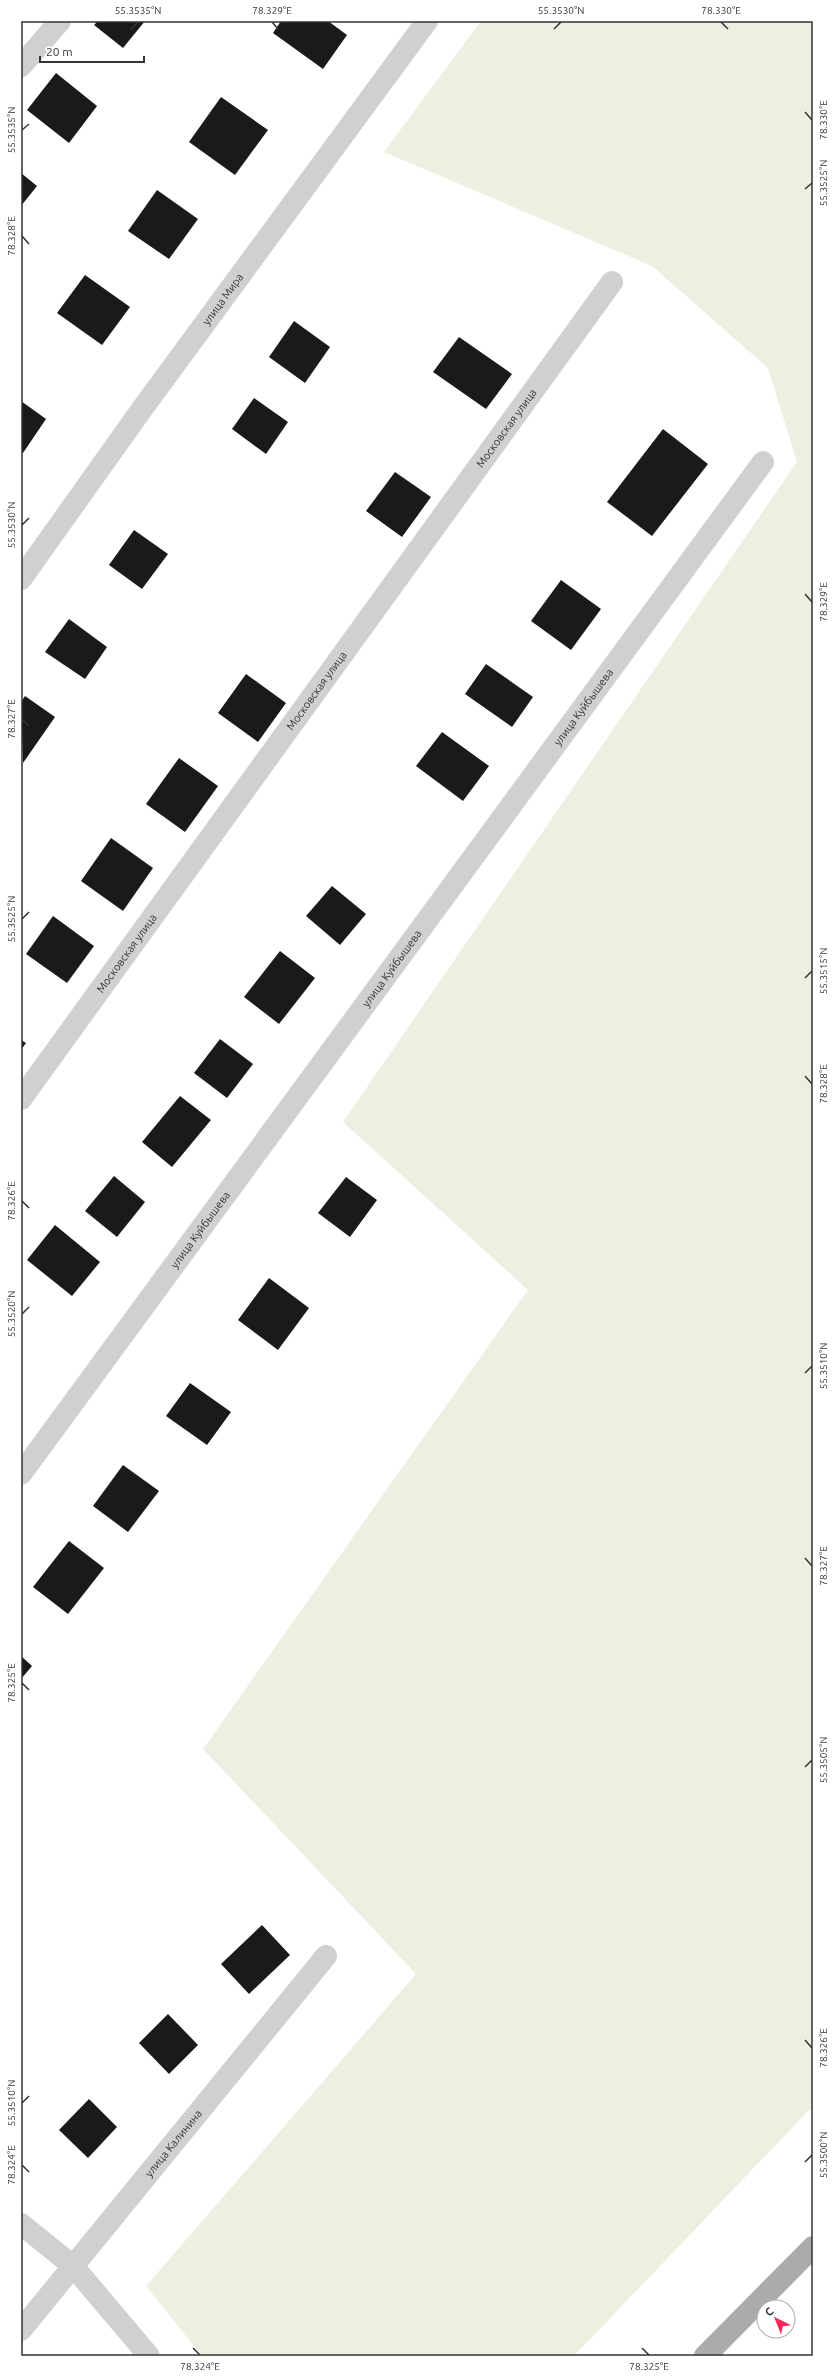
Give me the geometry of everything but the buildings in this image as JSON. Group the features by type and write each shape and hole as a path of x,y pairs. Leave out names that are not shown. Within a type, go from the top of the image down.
{"main road":[{"path":"705,2356 813,2247"}],"street":[{"path":"21,66 60,21"},
{"name":"улица Мира","path":"21,578 147,403 427,21"},
{"name":"Московская улица","path":"21,1098 612,282"},
{"name":"улица Куйбышева","path":"21,1474 762,462"},
{"name":"улица Калинина","path":"21,2330 326,1956"},
{"path":"21,2224 73,2266 148,2356"}],"green space":[{"path":"481,21 813,21 813,2106 574,2356 202,2356 146,2286 416,1974 203,1749 528,1290 343,1122 797,462 768,368 652,266 384,152"}]}
